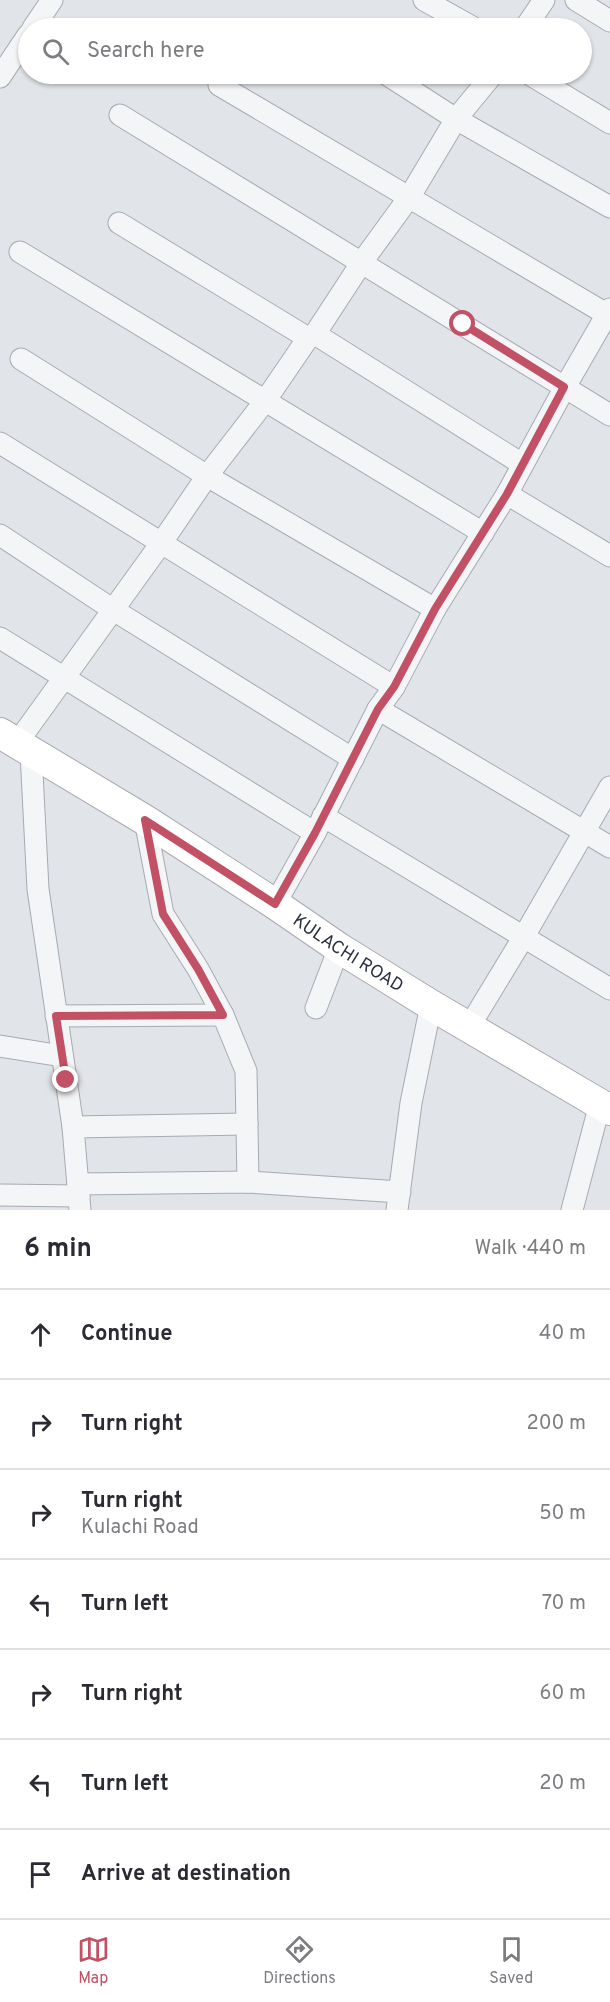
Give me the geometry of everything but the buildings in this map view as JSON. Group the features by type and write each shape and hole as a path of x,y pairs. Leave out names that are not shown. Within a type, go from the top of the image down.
{"street":[{"path":"424,0 456,18"},
{"path":"532,18 544,0"},
{"path":"576,0 610,21"},
{"path":"38,18 46,2"},
{"path":"0,76 18,50"},
{"path":"402,84 456,119 610,207"},
{"path":"79,1197 73,1127 16,743 162,542 207,476 265,401 410,196 456,119 485,84"},
{"path":"546,84 610,123"},
{"path":"219,85 609,312 564,387 507,494 435,609 394,687 378,709 319,825 275,904"},
{"path":"120,115 610,415"},
{"path":"119,223 522,464"},
{"path":"20,252 483,533"},
{"path":"21,359 207,476 435,609"},
{"path":"0,443 394,687"},
{"path":"507,494 610,556"},
{"path":"0,535 112,609 353,759"},
{"path":"0,638 64,678 319,825 610,988"},
{"path":"378,709 610,847"},
{"name":"KULACHI ROAD","path":"16,743 145,820 339,948 431,1005 605,1107"},
{"path":"469,1027 610,787"},
{"path":"145,820 163,914 198,969 223,1015 246,1071 248,1182"},
{"path":"316,1008 339,948"},
{"path":"0,1195 79,1197 248,1182 399,1201 411,1103 431,1005"},
{"path":"56,1016 223,1015"},
{"path":"0,1046 62,1056"},
{"path":"572,1210 605,1107"},
{"path":"73,1127 247,1124"}],"route":[{"path":"66,1080 56,1016 223,1015 198,969 163,914 145,820 275,904 315,833 378,709 394,687 435,609 507,494 564,387 463,324"}]}
